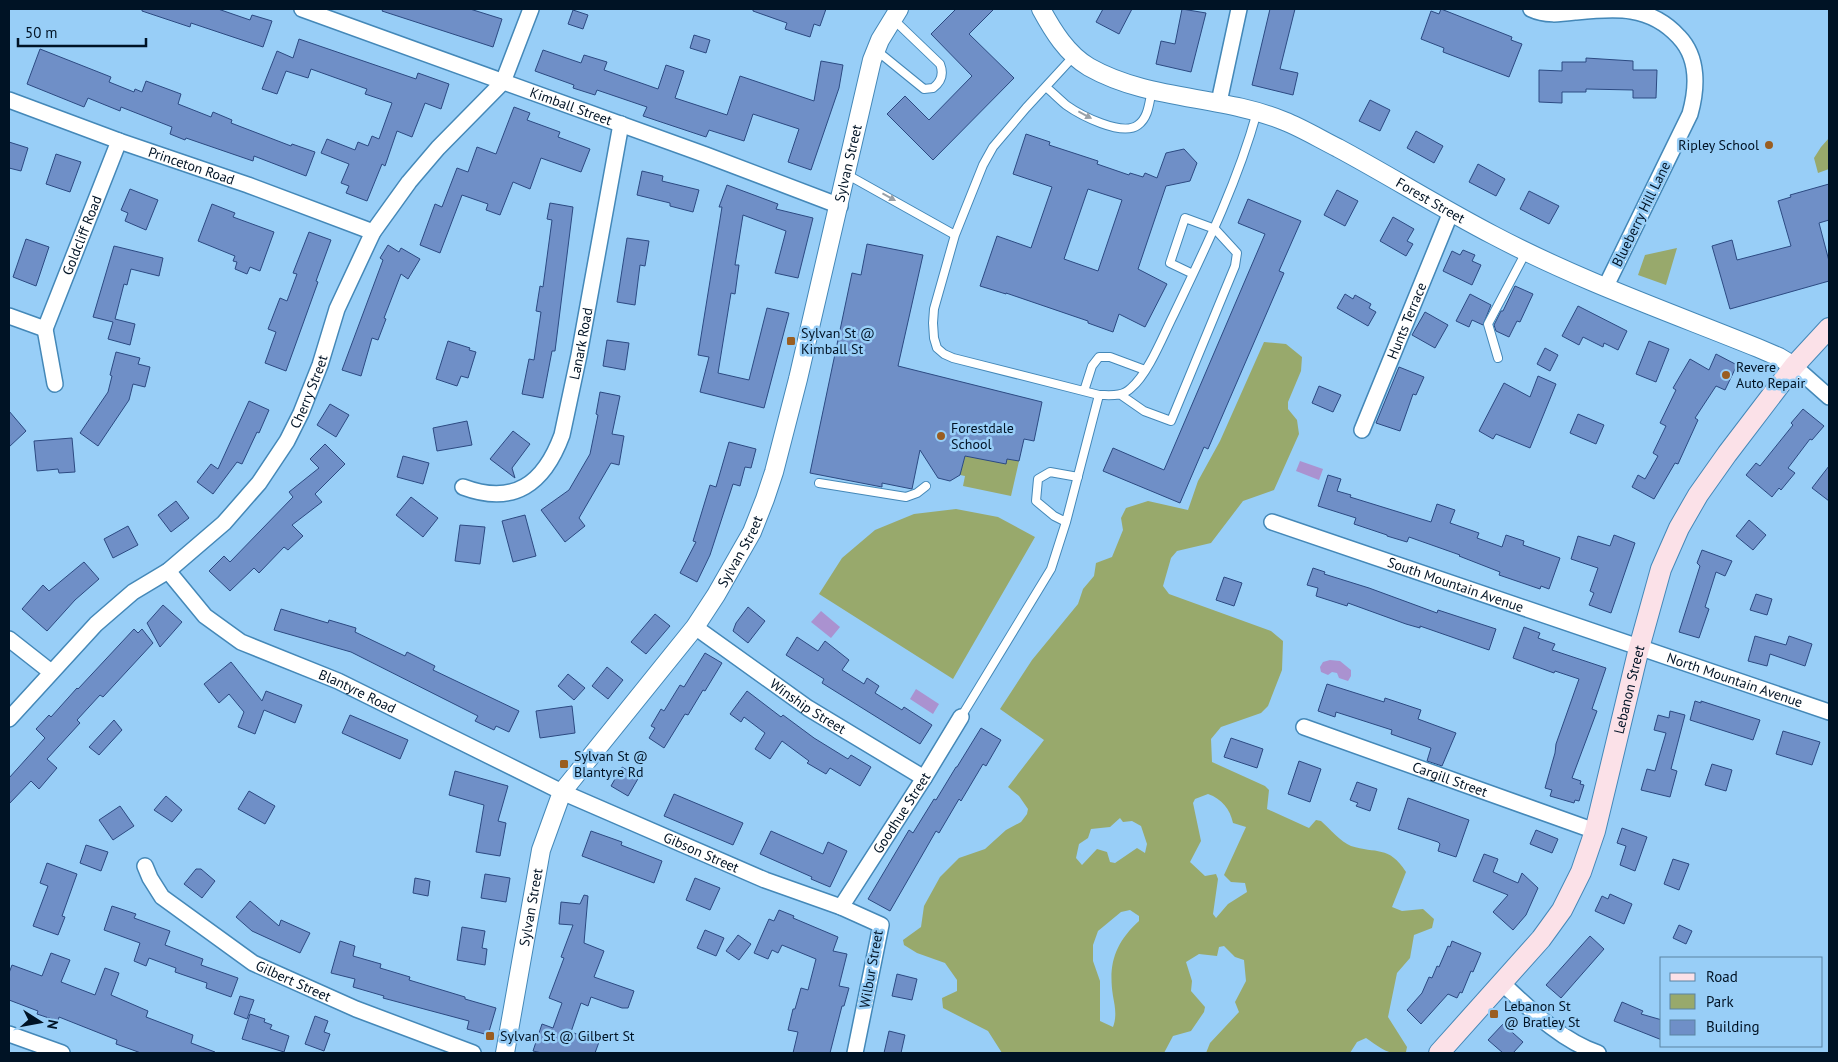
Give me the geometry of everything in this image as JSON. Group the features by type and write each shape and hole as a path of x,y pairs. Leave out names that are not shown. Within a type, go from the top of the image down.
{"main road":[{"name":"Lebanon Street","path":"1439,1053 1541,939 1562,910 1581,872 1595,831 1605,797 1639,648 1662,569 1679,528 1712,475 1794,366 1829,328"}],"street":[{"name":"Kimball Street","path":"302,9 621,124 840,206"},
{"name":"Cherry Street","path":"9,719 96,624 133,592 168,571 230,516 259,483 287,441 311,390 337,309 373,232 409,182 438,148 503,82 531,9"},
{"name":"Forest Street","path":"1041,9 1048,23 1073,57 1090,68 1122,82 1152,90 1258,111 1284,121 1526,252 1779,357 1794,366 1829,397"},
{"path":"1219,102 1239,9"},
{"name":"Blueberry Hill Lane","path":"1531,9 1540,13 1554,14 1621,10 1649,15 1674,31 1683,42 1692,61 1695,78 1695,96 1690,114 1606,286"},
{"name":"Sylvan Street","path":"505,1053 541,850 562,792 695,627 716,595 752,532 768,490 798,379 840,206 867,79 880,40 896,14"},
{"name":"Princeton Road","path":"9,100 119,141 248,185 373,232"},
{"name":"Lanark Road","path":"463,487 480,493 497,495 515,492 527,486 540,473 558,447 579,355 621,124"},
{"name":"Goldcliff Road","path":"45,329 119,141"},
{"name":"Hunts Terrace","path":"1362,430 1451,212"},
{"path":"9,316 45,329 55,384"},
{"name":"South Mountain Avenue","path":"1272,522 1639,648"},
{"name":"Blantyre Road","path":"168,571 205,616 241,642 338,681 562,792"},
{"name":"Winship Street","path":"695,627 808,708 924,778"},
{"path":"9,639 51,672"},
{"name":"North Mountain Avenue","path":"1639,648 1829,712"},
{"name":"Goodhue Street","path":"841,907 961,717"},
{"name":"Cargill Street","path":"1304,727 1595,831"},
{"name":"Gibson Street","path":"562,792 765,880 841,907"},
{"name":"Gilbert Street","path":"144,866 162,896 252,963 356,1009 473,1053"},
{"name":"Wilbur Street","path":"841,907 881,925 855,1053"},
{"path":"1502,983 1557,1032 1576,1044 1598,1053"},
{"path":"9,1034 62,1053"}],"lane":[{"path":"876,50 924,89 933,88 940,80 942,69 940,64 896,14"},
{"path":"1073,57 1026,108 987,156 955,235 934,309 932,324 937,348 953,358 1099,395 1121,395 1133,387 1145,370 1215,228 1241,166 1258,111"},
{"path":"1046,87 1067,105 1089,118 1115,127 1129,128 1138,125 1145,117 1152,90"},
{"path":"846,174 955,235"},
{"path":"1121,395 1144,411 1171,421 1237,260 1238,253 1215,228 1185,218 1170,263 1193,274"},
{"path":"1498,358 1488,324 1526,252"},
{"path":"1084,391 1093,363 1100,357 1110,357 1145,370"},
{"path":"961,717 1051,569 1066,522 1099,395"},
{"path":"1066,522 1054,516 1036,501 1038,479 1050,472 1078,477"},
{"path":"819,483 906,497 917,493 926,486"}],"green space":[{"path":"1829,138 1829,169 1818,173 1814,158"},
{"path":"1677,248 1666,285 1638,275 1645,255"},
{"path":"1264,342 1286,344 1302,357 1301,371 1288,402 1288,409 1297,420 1299,434 1274,490 1243,501 1211,543 1177,551 1171,558 1163,586 1169,594 1271,631 1283,641 1282,670 1268,706 1261,713 1221,727 1211,739 1212,762 1265,786 1269,790 1267,809 1309,828 1316,820 1321,821 1347,844 1382,852 1394,858 1406,872 1392,907 1402,911 1423,909 1434,919 1432,928 1414,935 1410,958 1397,973 1388,1017 1407,1047 1406,1052 1390,1052 1380,1048 1366,1038 1357,1042 1350,1053 1206,1053 1210,1043 1239,1012 1235,1002 1246,981 1244,960 1235,957 1224,946 1219,947 1217,956 1199,954 1186,962 1192,981 1191,991 1205,1007 1204,1012 1191,1031 1173,1036 1164,1053 1002,1053 988,1031 943,1008 942,998 957,991 957,980 945,963 917,953 904,945 903,940 921,927 924,906 940,877 959,858 985,849 1006,830 1021,822 1027,814 1028,809 1019,796 1008,787 1044,740 1000,709 1032,660 1078,604 1083,589 1094,576 1096,563 1112,557 1123,530 1121,518 1126,508 1148,501 1188,510 1198,481 1220,441","holes":["1208,794 1213,796 1225,805 1233,823 1246,827 1224,875 1231,882 1245,883 1247,892 1228,904 1216,918 1213,914 1218,879 1216,874 1205,876 1190,862 1201,841 1193,803 1195,799","1120,818 1123,822 1132,821 1141,826 1147,844 1145,853 1137,848 1115,863 1110,862 1107,852 1097,849 1082,865 1076,858 1079,844 1088,838 1091,829 1110,827","1130,910 1139,916 1139,921 1124,938 1115,955 1112,974 1115,1008 1113,1027 1100,1021 1100,981 1093,961 1093,945 1098,931 1121,912"]},
{"path":"965,456 1006,463 1007,459 1019,461 1011,496 963,486 965,476 960,475"},
{"path":"956,509 998,517 1035,537 953,679 819,594 842,558 875,530 914,514"}],"shaded area":[{"path":"1300,461 1323,469 1319,480 1296,471"},
{"path":"821,611 840,627 831,638 811,622"},
{"path":"1330,660 1340,661 1351,670 1351,676 1348,681 1339,678 1337,673 1332,672 1328,675 1321,672 1320,667 1323,662"},
{"path":"916,689 939,704 933,714 910,699"}],"building":[{"path":"142,9 218,9 250,20 252,15 272,21 263,47 191,23 190,27 142,11"},
{"path":"383,9 470,9 502,19 493,47 382,11"},
{"path":"753,9 826,9 820,26 814,24 810,37 785,29 787,23 753,11"},
{"path":"956,9 994,9 969,34 1014,78 933,160 887,114 905,96 929,120 972,76 931,34"},
{"path":"1103,9 1132,9 1119,34 1096,22"},
{"path":"1182,9 1206,13 1191,72 1156,64 1161,41 1175,44"},
{"path":"1270,9 1295,9 1280,69 1298,73 1293,95 1252,85"},
{"path":"1441,9 1512,37 1511,40 1522,44 1509,77 1443,52 1444,48 1421,39 1431,11 1439,14"},
{"path":"573,10 588,15 583,29 568,24"},
{"path":"694,35 710,40 706,53 690,48"},
{"path":"299,39 416,79 418,73 449,84 441,109 425,103 412,137 397,131 385,166 382,164 367,201 346,193 349,186 341,183 349,164 321,153 327,139 355,150 358,142 368,146 372,136 379,139 392,103 365,94 367,89 311,69 308,78 286,71 277,94 262,89 277,51 293,58"},
{"path":"40,49 111,77 109,82 134,92 135,89 142,92 146,81 181,94 178,104 211,117 213,112 232,120 231,123 291,146 292,144 315,152 306,176 254,156 253,161 186,138 185,140 170,134 172,127 121,107 120,111 88,98 84,107 27,84"},
{"path":"543,50 581,63 584,55 607,62 604,70 658,89 666,65 684,71 675,98 727,115 740,76 814,101 821,61 843,65 839,88 811,170 788,162 799,129 753,114 744,141 709,130 706,137 643,116 647,107 597,90 595,95 573,88 574,85 535,71"},
{"path":"1586,58 1633,61 1633,70 1657,70 1656,98 1633,98 1633,90 1586,89 1586,92 1562,92 1562,103 1539,102 1539,70 1562,71 1562,62 1586,62"},
{"path":"1370,100 1390,110 1380,131 1359,121"},
{"path":"514,107 530,113 527,120 560,132 558,137 590,149 581,172 541,158 530,189 513,182 500,215 486,210 488,204 462,195 440,253 420,245 435,204 442,207 457,168 468,172 477,147 496,154"},
{"path":"1416,131 1443,146 1434,163 1407,148"},
{"path":"1026,134 1050,142 1049,145 1098,161 1097,164 1129,175 1130,173 1143,177 1145,173 1157,178 1166,153 1184,149 1197,163 1190,181 1166,186 1138,269 1167,284 1145,327 1119,314 1113,332 1088,323 1088,321 980,286 997,236 1031,248 1052,187 1013,174","holes":["1088,189 1122,200 1098,271 1064,259"]},
{"path":"9,142 28,148 21,171 9,168"},
{"path":"56,154 81,162 70,192 46,184"},
{"path":"1478,164 1505,179 1496,196 1469,182"},
{"path":"642,171 663,176 662,181 699,190 693,212 670,206 670,203 637,195"},
{"path":"1829,184 1829,220 1819,223 1829,261 1829,281 1730,309 1712,246 1732,240 1737,260 1791,246 1778,201 1791,197 1790,195"},
{"path":"727,185 778,204 776,209 813,218 798,278 775,273 786,231 743,215 735,265 739,265 735,294 731,293 718,373 749,380 767,308 789,313 764,408 700,392 709,357 698,355 722,207 719,207"},
{"path":"130,189 158,200 146,230 125,221 128,213 121,210"},
{"path":"1337,190 1358,201 1345,226 1324,215"},
{"path":"1529,191 1559,206 1549,224 1520,209"},
{"path":"1248,199 1301,221 1279,271 1284,273 1208,449 1204,447 1180,503 1103,471 1113,448 1164,470 1265,234 1238,223"},
{"path":"550,203 573,207 555,351 552,351 543,398 522,394 529,359 534,360 541,312 536,311 540,286 543,287 552,220 547,219"},
{"path":"212,204 235,213 233,217 274,232 260,271 250,267 247,274 235,269 237,262 233,261 235,256 198,241"},
{"path":"1393,217 1414,229 1407,241 1413,244 1406,256 1380,241"},
{"path":"309,232 331,240 286,371 265,363 276,332 268,329 280,298 287,301 297,274 293,273"},
{"path":"627,238 649,241 645,266 640,265 635,305 617,302"},
{"path":"26,239 49,247 36,286 13,277"},
{"path":"867,244 923,255 898,366 1042,402 1034,441 1024,439 1019,461 1007,459 1006,464 965,456 960,475 950,481 938,478 920,450 912,489 882,483 882,487 810,473 852,273 861,275"},
{"path":"388,245 399,252 401,248 420,259 408,279 401,274 384,318 386,319 378,340 372,338 361,376 342,370 383,260 380,258"},
{"path":"114,246 163,258 159,276 131,269 127,285 124,284 115,319 135,324 130,345 108,339 113,322 93,317"},
{"path":"1463,250 1475,255 1472,261 1481,265 1472,285 1443,271 1452,251 1460,255"},
{"path":"1515,286 1533,294 1520,322 1517,321 1509,337 1496,331 1494,325"},
{"path":"1345,294 1353,299 1355,295 1371,304 1369,308 1376,312 1368,326 1337,308"},
{"path":"1470,294 1491,305 1483,325 1472,320 1469,327 1456,321"},
{"path":"1578,306 1627,331 1618,350 1604,343 1603,347 1583,337 1579,345 1562,336"},
{"path":"1425,312 1448,325 1435,348 1412,335"},
{"path":"607,340 629,343 625,370 603,366"},
{"path":"448,341 470,348 469,350 476,352 468,378 461,376 457,386 436,379"},
{"path":"1649,341 1669,349 1656,382 1636,374"},
{"path":"1545,348 1558,355 1550,371 1537,364"},
{"path":"116,352 140,358 138,364 150,367 145,387 133,384 129,400 98,446 80,433 108,392"},
{"path":"1716,354 1737,365 1725,390 1716,386 1695,418 1698,420 1678,464 1675,463 1654,499 1632,487 1638,475 1645,479 1658,456 1653,453 1666,426 1660,423 1676,390 1673,388 1690,359 1709,370"},
{"path":"1399,367 1424,377 1416,395 1413,394 1400,431 1376,423"},
{"path":"1538,376 1556,384 1530,448 1496,434 1493,439 1479,431 1504,383 1530,397"},
{"path":"1319,386 1341,395 1333,412 1312,403"},
{"path":"600,392 620,396 612,434 624,436 619,465 611,463 579,518 585,526 565,542 541,510 569,490 590,454 598,415 596,414"},
{"path":"249,401 269,410 242,464 237,462 213,494 197,482 211,464 218,469"},
{"path":"330,404 349,415 336,437 317,425"},
{"path":"1803,409 1824,426 1812,440 1810,439 1788,468 1795,473 1781,490 1779,488 1772,497 1746,475 1756,463 1760,466 1793,425 1791,423"},
{"path":"9,411 26,431 9,447"},
{"path":"1578,414 1604,425 1596,444 1570,433"},
{"path":"467,421 472,445 437,451 433,428"},
{"path":"513,431 530,444 512,468 515,478 490,459"},
{"path":"72,438 75,472 59,473 58,469 37,471 34,441"},
{"path":"729,442 756,449 751,468 745,467 740,486 733,484 710,555 697,582 680,573 696,542 693,541 710,485 716,487"},
{"path":"325,444 345,464 315,494 322,502 292,525 303,536 288,550 284,547 259,573 254,568 230,591 209,571 224,556 230,562 293,497 289,492 319,468 310,459"},
{"path":"403,456 429,463 423,484 397,477"},
{"path":"1829,466 1829,501 1812,488"},
{"path":"1328,475 1341,479 1337,491 1351,495 1350,497 1431,522 1437,504 1455,510 1450,523 1479,533 1477,538 1502,547 1506,535 1524,541 1523,545 1560,558 1549,589 1541,586 1540,589 1499,575 1500,572 1460,555 1409,537 1407,542 1387,536 1354,524 1356,518 1318,506"},
{"path":"411,497 438,518 423,537 396,515"},
{"path":"176,501 189,518 171,532 158,515"},
{"path":"525,515 536,556 513,562 502,521"},
{"path":"1749,520 1766,535 1753,550 1736,536"},
{"path":"460,525 485,527 480,564 455,561"},
{"path":"128,526 138,545 113,558 104,539"},
{"path":"1614,535 1635,543 1611,613 1589,605 1594,593 1590,591 1598,568 1571,559 1578,536 1610,546"},
{"path":"1702,550 1732,561 1725,576 1716,572 1705,607 1709,609 1699,638 1679,632 1700,566 1697,563"},
{"path":"84,562 99,579 75,600 47,631 22,609 43,585 49,591"},
{"path":"1313,568 1325,572 1324,574 1437,613 1438,610 1496,629 1489,650 1420,626 1420,628 1406,624 1348,603 1347,606 1316,596 1318,588 1307,585"},
{"path":"1224,577 1242,583 1234,606 1216,600"},
{"path":"1756,594 1772,599 1767,615 1750,610"},
{"path":"163,605 182,622 160,647 147,623"},
{"path":"748,607 765,621 748,643 733,631 736,623"},
{"path":"281,609 328,623 329,620 356,628 355,632 405,656 407,652 435,666 433,670 519,711 509,732 496,726 494,730 475,721 478,716 351,652 274,630"},
{"path":"655,614 670,626 646,654 631,642"},
{"path":"1524,627 1540,633 1538,638 1555,644 1552,650 1606,668 1592,709 1597,711 1572,778 1581,781 1580,784 1584,785 1579,801 1575,800 1574,803 1550,796 1552,790 1545,788 1556,744 1579,679 1555,671 1554,673 1513,658"},
{"path":"134,629 138,633 142,629 153,643 103,697 100,695 77,720 80,723 47,759 57,768 39,789 31,781 9,804 9,778 45,738 36,729 49,715 51,717"},
{"path":"1755,636 1786,645 1789,636 1812,644 1805,666 1770,654 1767,666 1748,661"},
{"path":"797,637 818,651 825,641 849,660 842,670 864,684 867,678 879,686 875,693 902,710 904,707 932,725 920,744 822,683 824,679 786,655"},
{"path":"705,653 722,663 688,715 685,714 664,748 649,738 655,728 651,726 661,709 664,711 680,685 684,687"},
{"path":"231,662 262,701 266,691 302,705 295,723 264,710 255,734 238,727 244,712 229,694 219,703 204,684"},
{"path":"607,667 623,680 608,699 592,686"},
{"path":"568,674 585,688 574,700 558,686"},
{"path":"1327,684 1384,702 1385,698 1421,710 1418,719 1456,733 1442,766 1427,761 1431,748 1391,734 1392,730 1336,712 1335,717 1318,711"},
{"path":"747,691 781,717 783,715 814,738 848,759 851,755 871,767 860,786 830,768 826,774 807,763 809,761 782,741 770,759 755,749 765,733 744,717 741,722 730,714"},
{"path":"1695,701 1701,703 1701,701 1760,720 1753,740 1690,720"},
{"path":"572,706 575,733 540,738 536,711"},
{"path":"1670,711 1685,715 1671,769 1677,771 1670,797 1641,790 1647,769 1655,771 1666,733 1654,730 1658,715 1669,718"},
{"path":"350,715 408,740 400,759 342,733"},
{"path":"114,720 122,730 99,755 89,747"},
{"path":"981,728 1001,740 986,766 983,764 939,833 936,831 890,911 868,899 909,830 913,833"},
{"path":"1783,731 1820,742 1812,765 1776,754"},
{"path":"1231,738 1263,749 1257,768 1224,757"},
{"path":"1299,761 1321,769 1310,802 1288,794"},
{"path":"1712,764 1732,770 1726,791 1705,785"},
{"path":"622,767 639,777 628,796 611,786"},
{"path":"455,771 508,786 498,821 506,823 500,856 476,852 484,805 449,795"},
{"path":"1357,782 1377,789 1370,811 1356,806 1358,803 1350,800"},
{"path":"249,791 275,806 265,824 238,809"},
{"path":"674,794 743,823 733,845 664,816"},
{"path":"166,796 182,810 172,822 154,810"},
{"path":"1408,798 1469,820 1456,857 1438,851 1440,844 1438,842 1398,829"},
{"path":"120,806 134,826 113,840 99,820"},
{"path":"1622,828 1647,837 1635,871 1620,865 1626,846 1617,843"},
{"path":"1536,830 1558,839 1552,853 1530,844"},
{"path":"591,831 622,842 621,845 662,861 654,883 582,856"},
{"path":"771,831 823,854 828,842 847,851 830,887 760,854"},
{"path":"86,845 108,852 101,871 80,863"},
{"path":"1484,854 1498,859 1493,872 1518,883 1522,873 1538,888 1526,915 1513,930 1493,912 1508,895 1473,881"},
{"path":"1673,859 1689,864 1679,890 1664,884"},
{"path":"47,863 77,874 62,916 65,917 58,935 33,926 48,886 40,883"},
{"path":"196,869 201,869 215,881 202,898 184,884"},
{"path":"485,874 510,878 506,902 481,898"},
{"path":"415,878 430,881 428,896 413,893"},
{"path":"695,878 720,888 710,910 686,900"},
{"path":"1610,894 1632,904 1624,924 1595,911 1602,896 1608,899"},
{"path":"584,895 588,896 584,943 604,951 594,977 634,991 628,1008 622,1008 591,997 588,1006 581,1003 571,1032 599,1042 595,1053 542,1053 533,1051 542,1024 553,1028 562,1003 549,998 564,958 561,957 573,925 559,924 561,902 580,904"},
{"path":"250,901 279,926 281,920 310,933 300,953 252,931 236,917"},
{"path":"112,906 136,914 134,918 170,931 165,945 203,959 201,965 238,978 231,997 206,988 207,983 175,972 176,968 149,958 146,966 134,961 140,943 104,930"},
{"path":"779,910 838,937 833,951 847,954 839,986 849,988 844,1006 842,1006 830,1053 793,1053 798,1032 788,1030 801,988 808,990 816,959 782,945 778,953 772,950 768,959 754,953 769,919 774,921"},
{"path":"1679,925 1692,931 1686,944 1673,938"},
{"path":"462,927 485,931 482,948 487,949 485,965 457,960"},
{"path":"705,930 724,938 716,956 697,948"},
{"path":"738,935 751,944 739,960 726,951"},
{"path":"1590,936 1604,949 1561,998 1546,985"},
{"path":"340,941 355,946 353,956 381,964 380,968 410,977 409,980 496,1008 488,1035 467,1029 469,1021 383,998 384,996 353,987 355,979 331,973"},
{"path":"1452,941 1481,953 1462,993 1460,992 1457,998 1448,994 1421,1024 1407,1010 1422,993 1429,977 1432,978"},
{"path":"51,953 70,960 61,982 95,995 105,968 119,973 111,995 148,1011 146,1017 193,1035 191,1043 215,1053 141,1053 116,1044 117,1040 59,1017 58,1021 37,1014 38,1011 9,1000 9,973 12,965 42,976"},
{"path":"897,974 917,979 912,1000 892,996"},
{"path":"240,996 254,1000 247,1019 234,1014"},
{"path":"1622,1002 1643,1011 1641,1014 1660,1019 1660,1039 1614,1021"},
{"path":"250,1014 265,1019 264,1022 272,1025 270,1029 289,1036 284,1052 242,1039"},
{"path":"315,1016 328,1021 324,1032 330,1034 324,1051 305,1044"},
{"path":"1503,1024 1523,1042 1513,1053 1503,1053 1488,1040"},
{"path":"889,1031 905,1035 901,1053 884,1053"}],"place":[{"name":"Ripley School","path":"1769,145"},
{"name":"Sylvan St @ Kimball St","path":"791,341"},
{"name":"Revere Auto Repair","path":"1726,375"},
{"name":"Forestdale School","path":"941,436"},
{"name":"Sylvan St @ Blantyre Rd","path":"564,764"},
{"name":"Lebanon St @ Bratley St","path":"1494,1014"},
{"name":"Sylvan St @ Gilbert St","path":"490,1036"}]}
